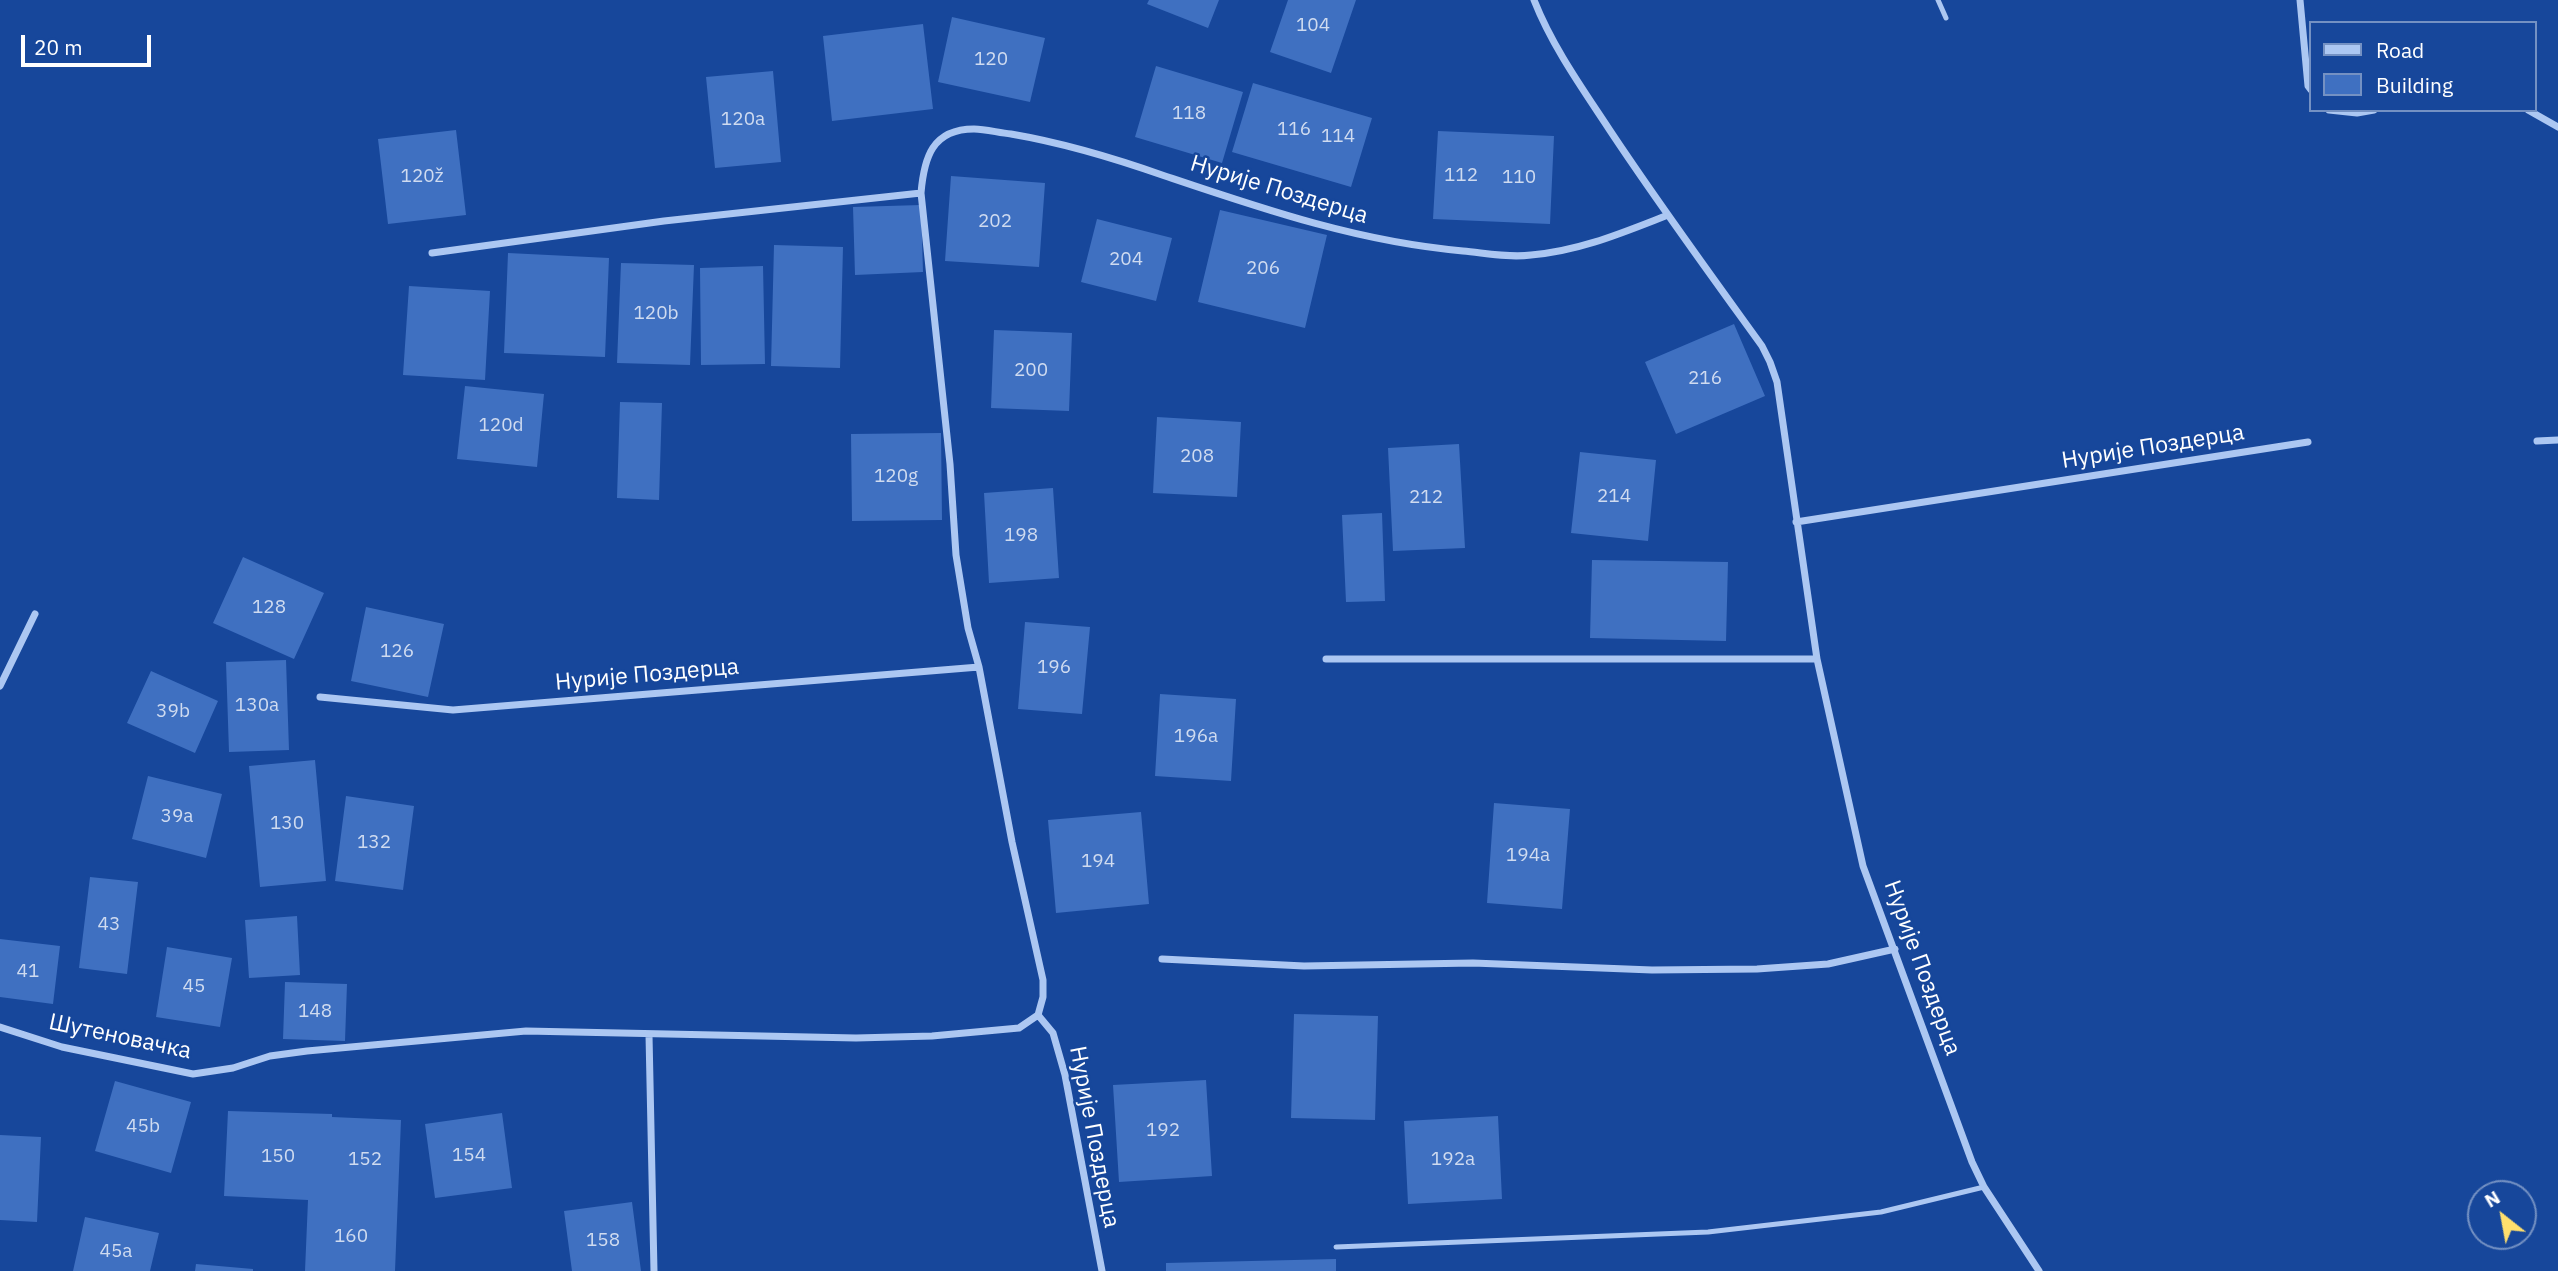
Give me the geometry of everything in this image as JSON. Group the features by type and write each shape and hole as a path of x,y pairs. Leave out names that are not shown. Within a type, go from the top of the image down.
{"street":[{"name":"Нурије Поздерца","path":"1534,0 1559,50 1587,96 1762,346 1770,362 1781,407 1817,659 1863,866 1930,1050 1984,1187 2039,1271"},
{"path":"2300,0 2310,89"},
{"path":"2532,112 2558,127"},
{"name":"Нурије Поздерца","path":"1102,1271 1065,1075 1053,1032 1038,1015 1043,997 1043,980 1012,842 979,667 968,628 956,555 950,464 921,193 927,155 938,140 955,132 973,129 1049,140 1324,227 1432,248 1530,256 1597,243 1668,215"},
{"path":"432,253 677,220 921,193"},
{"path":"2537,441 2558,440"},
{"name":"Нурије Поздерца","path":"1796,522 2308,442"},
{"path":"0,686 36,614"},
{"path":"1326,659 1817,659"},
{"name":"Нурије Поздерца","path":"320,697 453,710 979,667"},
{"path":"1162,958 1304,966 1473,963 1678,970 1828,964 1895,949"},
{"path":"654,1271 649,1034 856,1038 932,1036 1019,1028 1038,1015"},
{"name":"Шутеновачка","path":"0,1027 62,1047 194,1074 233,1068 271,1056 307,1051 526,1031 649,1034"}],"lane":[{"path":"1938,0 1946,18"},
{"path":"1336,1247 1708,1232 1881,1212 1984,1187"}],"building":[{"path":"1149,0 1219,0 1208,28 1147,4"},
{"path":"1288,0 1356,0 1331,73 1270,52"},
{"path":"952,17 1045,38 1030,102 938,82"},
{"path":"923,24 933,109 832,121 823,36"},
{"path":"1156,66 1243,92 1222,163 1135,137"},
{"path":"773,71 781,162 715,168 706,77"},
{"path":"1253,83 1372,118 1351,187 1232,152"},
{"path":"456,130 466,215 388,224 378,139"},
{"path":"1438,131 1554,136 1550,224 1433,219"},
{"path":"951,176 1045,183 1039,267 945,261"},
{"path":"921,205 923,272 855,275 853,207"},
{"path":"1220,210 1327,235 1305,328 1198,302"},
{"path":"1097,219 1172,238 1156,301 1081,282"},
{"path":"774,245 843,247 840,368 771,366"},
{"path":"508,253 609,258 605,357 504,353"},
{"path":"621,263 694,265 690,365 617,363"},
{"path":"763,266 765,364 701,365 700,268"},
{"path":"409,286 490,291 485,380 403,375"},
{"path":"1734,324 1765,396 1676,434 1645,362"},
{"path":"994,330 1072,333 1069,411 991,408"},
{"path":"465,386 544,394 537,467 457,459"},
{"path":"620,402 662,403 659,500 617,498"},
{"path":"1157,417 1241,422 1237,497 1153,493"},
{"path":"941,433 942,520 852,521 851,434"},
{"path":"1459,444 1465,548 1393,551 1388,448"},
{"path":"1580,452 1656,460 1648,541 1571,533"},
{"path":"1053,488 1059,578 989,583 984,493"},
{"path":"1382,513 1385,601 1346,602 1342,515"},
{"path":"243,557 324,593 294,659 213,623"},
{"path":"1592,560 1728,562 1726,641 1590,638"},
{"path":"366,607 444,624 428,697 351,681"},
{"path":"1025,622 1090,627 1082,714 1018,709"},
{"path":"286,660 289,750 229,752 226,662"},
{"path":"151,671 218,701 195,753 127,723"},
{"path":"1160,694 1236,699 1231,781 1155,776"},
{"path":"315,760 326,881 260,887 249,766"},
{"path":"148,776 222,794 206,858 132,839"},
{"path":"346,796 414,806 403,890 335,881"},
{"path":"1494,803 1570,809 1562,909 1487,903"},
{"path":"1141,812 1149,904 1056,913 1048,820"},
{"path":"90,877 138,882 127,974 79,968"},
{"path":"297,916 300,975 249,978 245,920"},
{"path":"0,939 60,946 53,1004 0,997"},
{"path":"167,947 232,958 220,1027 156,1017"},
{"path":"285,982 347,984 345,1041 283,1039"},
{"path":"1294,1014 1378,1016 1375,1120 1291,1118"},
{"path":"1206,1080 1212,1176 1119,1182 1113,1085"},
{"path":"115,1081 191,1102 171,1173 95,1151"},
{"path":"228,1111 332,1114 332,1117 401,1120 395,1271 305,1271 308,1200 224,1196"},
{"path":"502,1113 512,1188 435,1198 425,1124"},
{"path":"1498,1116 1502,1199 1408,1204 1404,1121"},
{"path":"0,1135 41,1137 37,1222 0,1220"},
{"path":"632,1202 641,1271 572,1271 564,1211"},
{"path":"85,1217 159,1233 150,1271 73,1271"},
{"path":"1336,1259 1336,1271 1166,1271 1166,1263"},
{"path":"196,1264 253,1269 253,1271 195,1271"}]}
